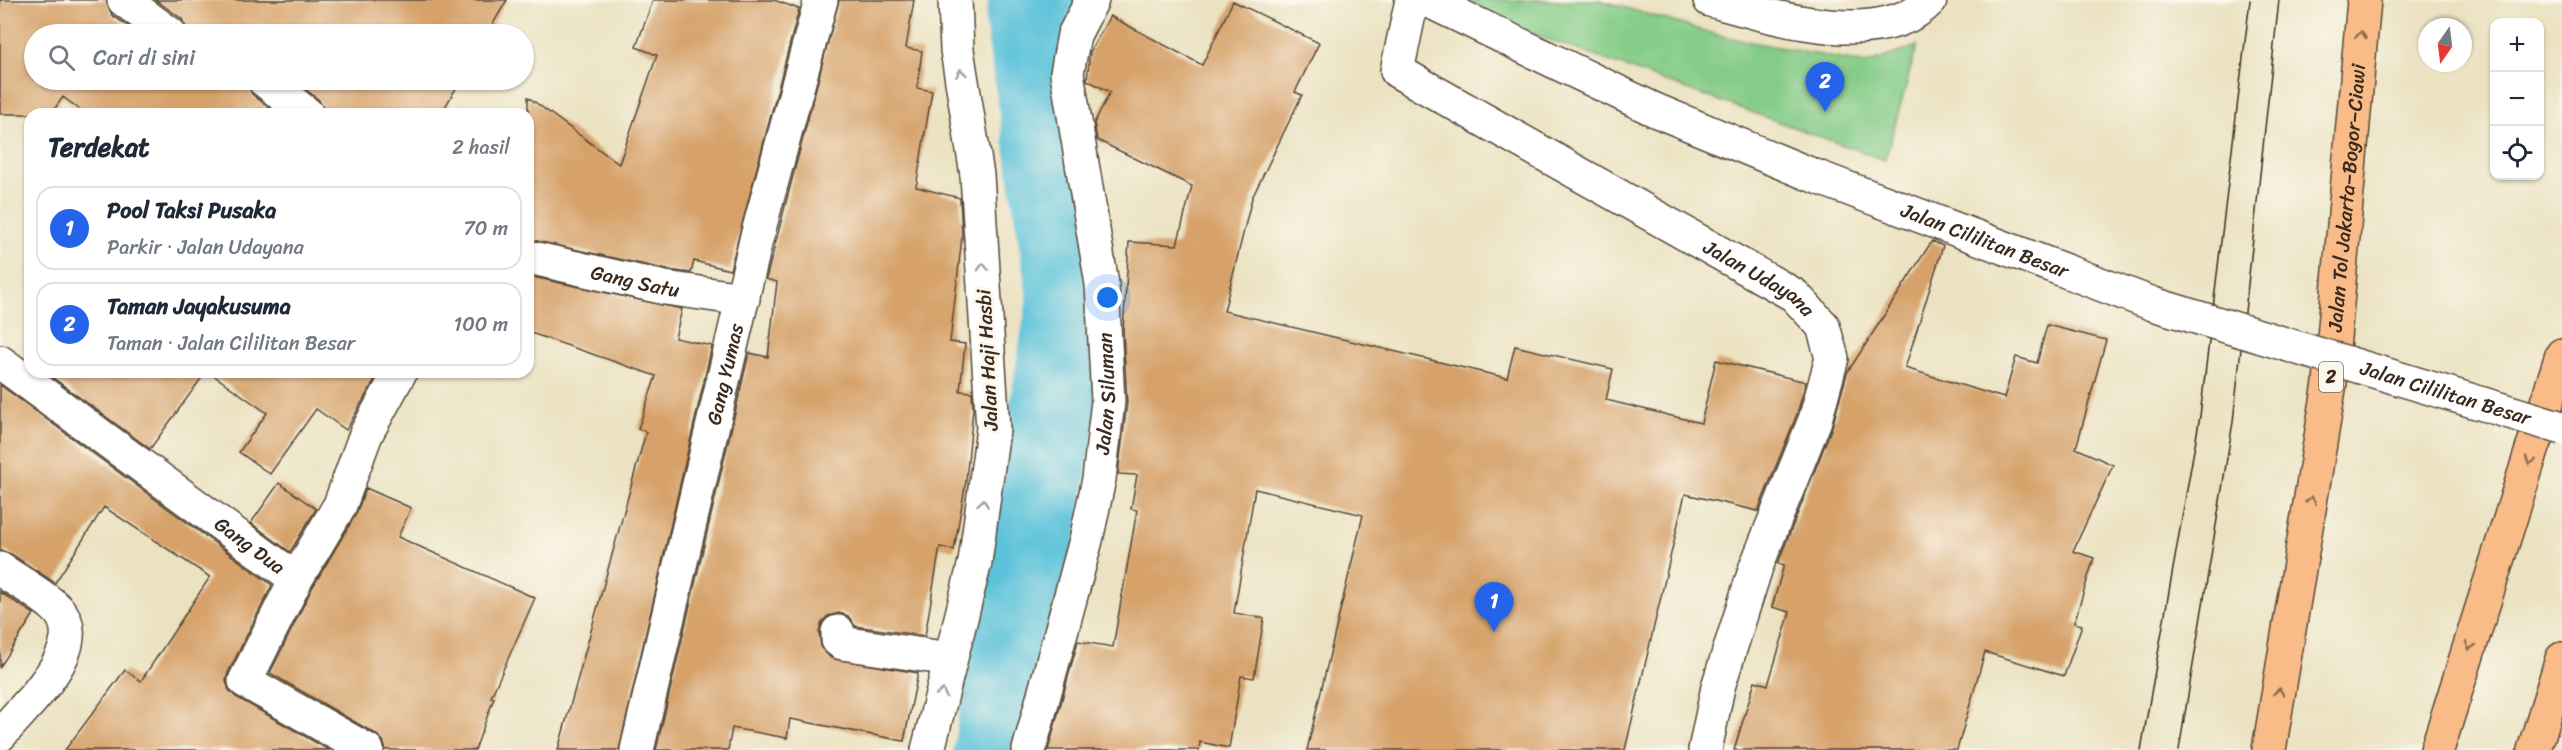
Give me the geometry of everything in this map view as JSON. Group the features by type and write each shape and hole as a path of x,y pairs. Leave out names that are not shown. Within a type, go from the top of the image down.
{"highway":[{"name":"Jalan Tol Jakarta–Bogor–Ciawi","path":"2269,750 2330,383 2364,0"},
{"path":"2437,750 2562,355"},
{"path":"2534,750 2562,659"}],"street":[{"path":"124,0 156,24"},
{"name":"Gang Yumas","path":"637,750 705,448 756,240 821,0"},
{"name":"Jalan Haji Hasbi","path":"927,750 975,562 993,429 978,175 957,50 955,0"},
{"name":"Jalan Siluman","path":"1029,750 1088,530 1099,479 1108,401 1102,284 1067,73 1074,35 1092,0"},
{"name":"Jalan Udayana","path":"1412,0 1397,71 1794,296 1823,326 1832,358 1821,403 1756,567 1718,687 1705,750"},
{"name":"Jalan Cililitan Besar","path":"1427,0 1655,110 1807,173 2153,304 2562,428"},
{"path":"1710,0 1800,24 1851,27 1889,22 1905,17 1923,8 1930,0"},
{"path":"277,90 299,108"},
{"name":"Gang Satu","path":"534,258 665,288 743,299"},
{"name":"Gang Dua","path":"0,362 296,579 244,681 367,750"},
{"path":"296,579 340,505 366,434 397,378"},
{"path":"0,569 54,606 63,617 68,638 60,663 0,735"},
{"path":"838,632 838,640 842,643 950,659"}],"green space":[{"path":"1457,0 1599,0 1725,37 1867,64 1917,46 1885,160 1446,3"}],"building":[{"path":"0,0 106,0 112,15 125,24 24,24 24,90 250,90 270,108 78,108 63,97 55,108 24,108 24,114 0,114"},
{"path":"156,0 507,0 493,24 184,24 182,19"},
{"path":"653,0 774,0 799,9 730,270 694,261 691,273 668,270 534,240 534,108 528,108 528,97 619,164 657,55 636,47"},
{"path":"839,0 914,0 906,48 922,51 917,88 932,91 916,187 960,198 962,237 950,342 965,344 960,391 972,392 973,409 966,481 954,550 940,547 925,636 855,626 848,616 839,613 828,616 822,622 819,631 821,648 831,658 918,673 904,741 790,719 787,738 732,728 728,750 656,750 749,353 768,357 777,282 766,279"},
{"path":"1233,1 1319,43 1295,92 1302,95 1252,198 1224,311 1507,378 1515,346 1613,369 1606,400 1701,423 1716,360 1806,382 1797,414 1758,511 1685,494 1625,750 1307,750 1363,515 1255,489 1234,613 1264,618 1254,678 1241,676 1229,748 1200,742 1199,750 1048,750 1078,641 1113,647 1137,510 1131,509 1137,475 1118,474 1127,403 1123,331 1129,242 1177,245 1192,186 1097,140 1094,123 1110,92 1087,80 1090,52 1110,16 1202,65"},
{"path":"306,90 455,90 445,108 322,108 319,100"},
{"path":"1932,241 1943,246 1905,368 2004,398 2016,357 2037,363 2047,325 2106,340 2076,448 2113,465 2073,551 2094,558 2074,623 2082,625 2064,676 1985,652 1957,750 1734,750 1755,681 1768,685 1790,612 1772,607 1784,565 1778,563 1832,427 1847,373"},
{"path":"534,277 682,309 675,338 712,346 619,750 558,750 646,432 638,429 656,376 534,334"},
{"path":"53,378 202,378 150,449"},
{"path":"217,378 376,378 346,430 316,409 270,474 239,452 267,413"},
{"path":"0,385 272,585 228,673 226,681 229,690 236,697 329,750 65,750 125,670 141,681 210,577 104,507 55,583 11,554 0,550"},
{"path":"279,483 316,509 290,552 251,523"},
{"path":"366,488 411,508 398,537 535,598 491,697 494,698 475,750 386,750 383,741 376,734 270,673 312,588 356,514"},
{"path":"0,592 34,614 0,667"}],"waterway":[{"path":"997,750 1071,298 1029,21 1033,0"}],"tram line":[{"path":"2141,750 2200,416 2250,0"},
{"path":"2179,750 2233,422 2279,0"}],"place":[{"name":"Taman Jayakusuma","path":"1825,112"},
{"name":"Pool Taksi Pusaka","path":"1494,632"}]}
